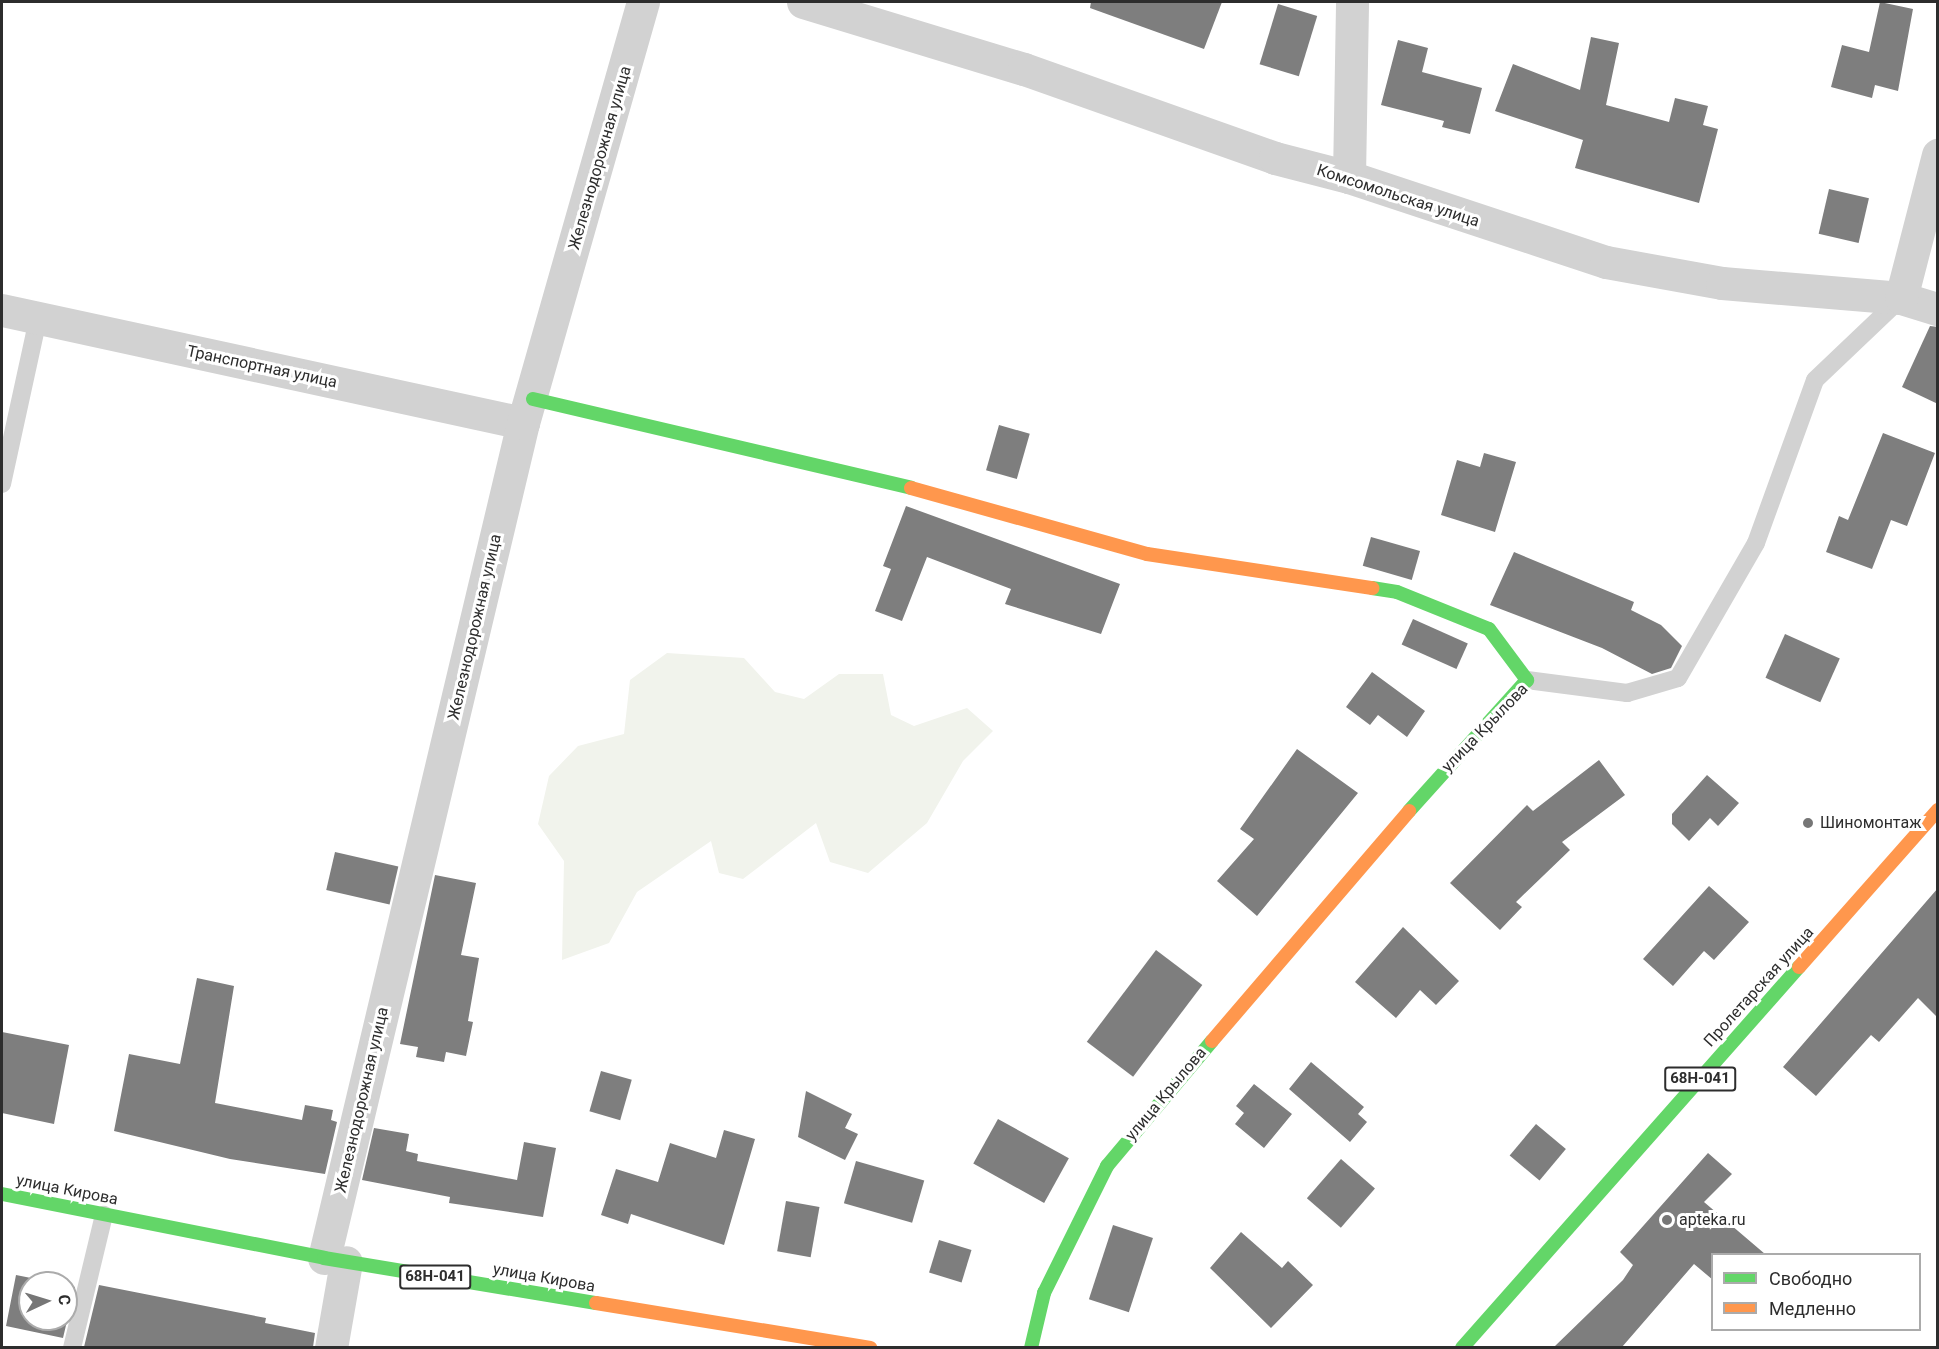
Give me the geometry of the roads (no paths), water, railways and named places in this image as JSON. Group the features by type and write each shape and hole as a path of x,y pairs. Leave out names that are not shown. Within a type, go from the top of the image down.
{"street":[{"name":"Железнодорожная улица","path":"331,1347 335,1260 528,411 643,2"},
{"name":"Комсомольская улица","path":"803,2 1024,69 1275,158 1349,177 1606,262 1722,283 1901,298 1938,309"},
{"path":"1349,177 1352,2"},
{"path":"1901,298 1938,154"},
{"name":"Транспортная улица","path":"2,309 38,319 528,411"},
{"path":"528,411 878,479 1147,554 1397,592 1489,629 1527,680"},
{"name":"улица Крылова","path":"1031,1347 1044,1293 1107,1166 1358,868 1527,680"},
{"name":"Пролетарская улица","path":"1462,1347 1938,810"},
{"name":"улица Кирова","path":"2,1194 335,1260 870,1347"}],"lane":[{"name":"улица Крылова","path":"1527,680 1627,693 1678,678 1756,543 1815,380 1901,298"},
{"path":"2,484 38,319"},
{"path":"72,1347 104,1215"}],"place":[{"name":"Шиномонтаж","path":"1808,823"},
{"name":"apteka.ru","path":"1667,1220"}]}
